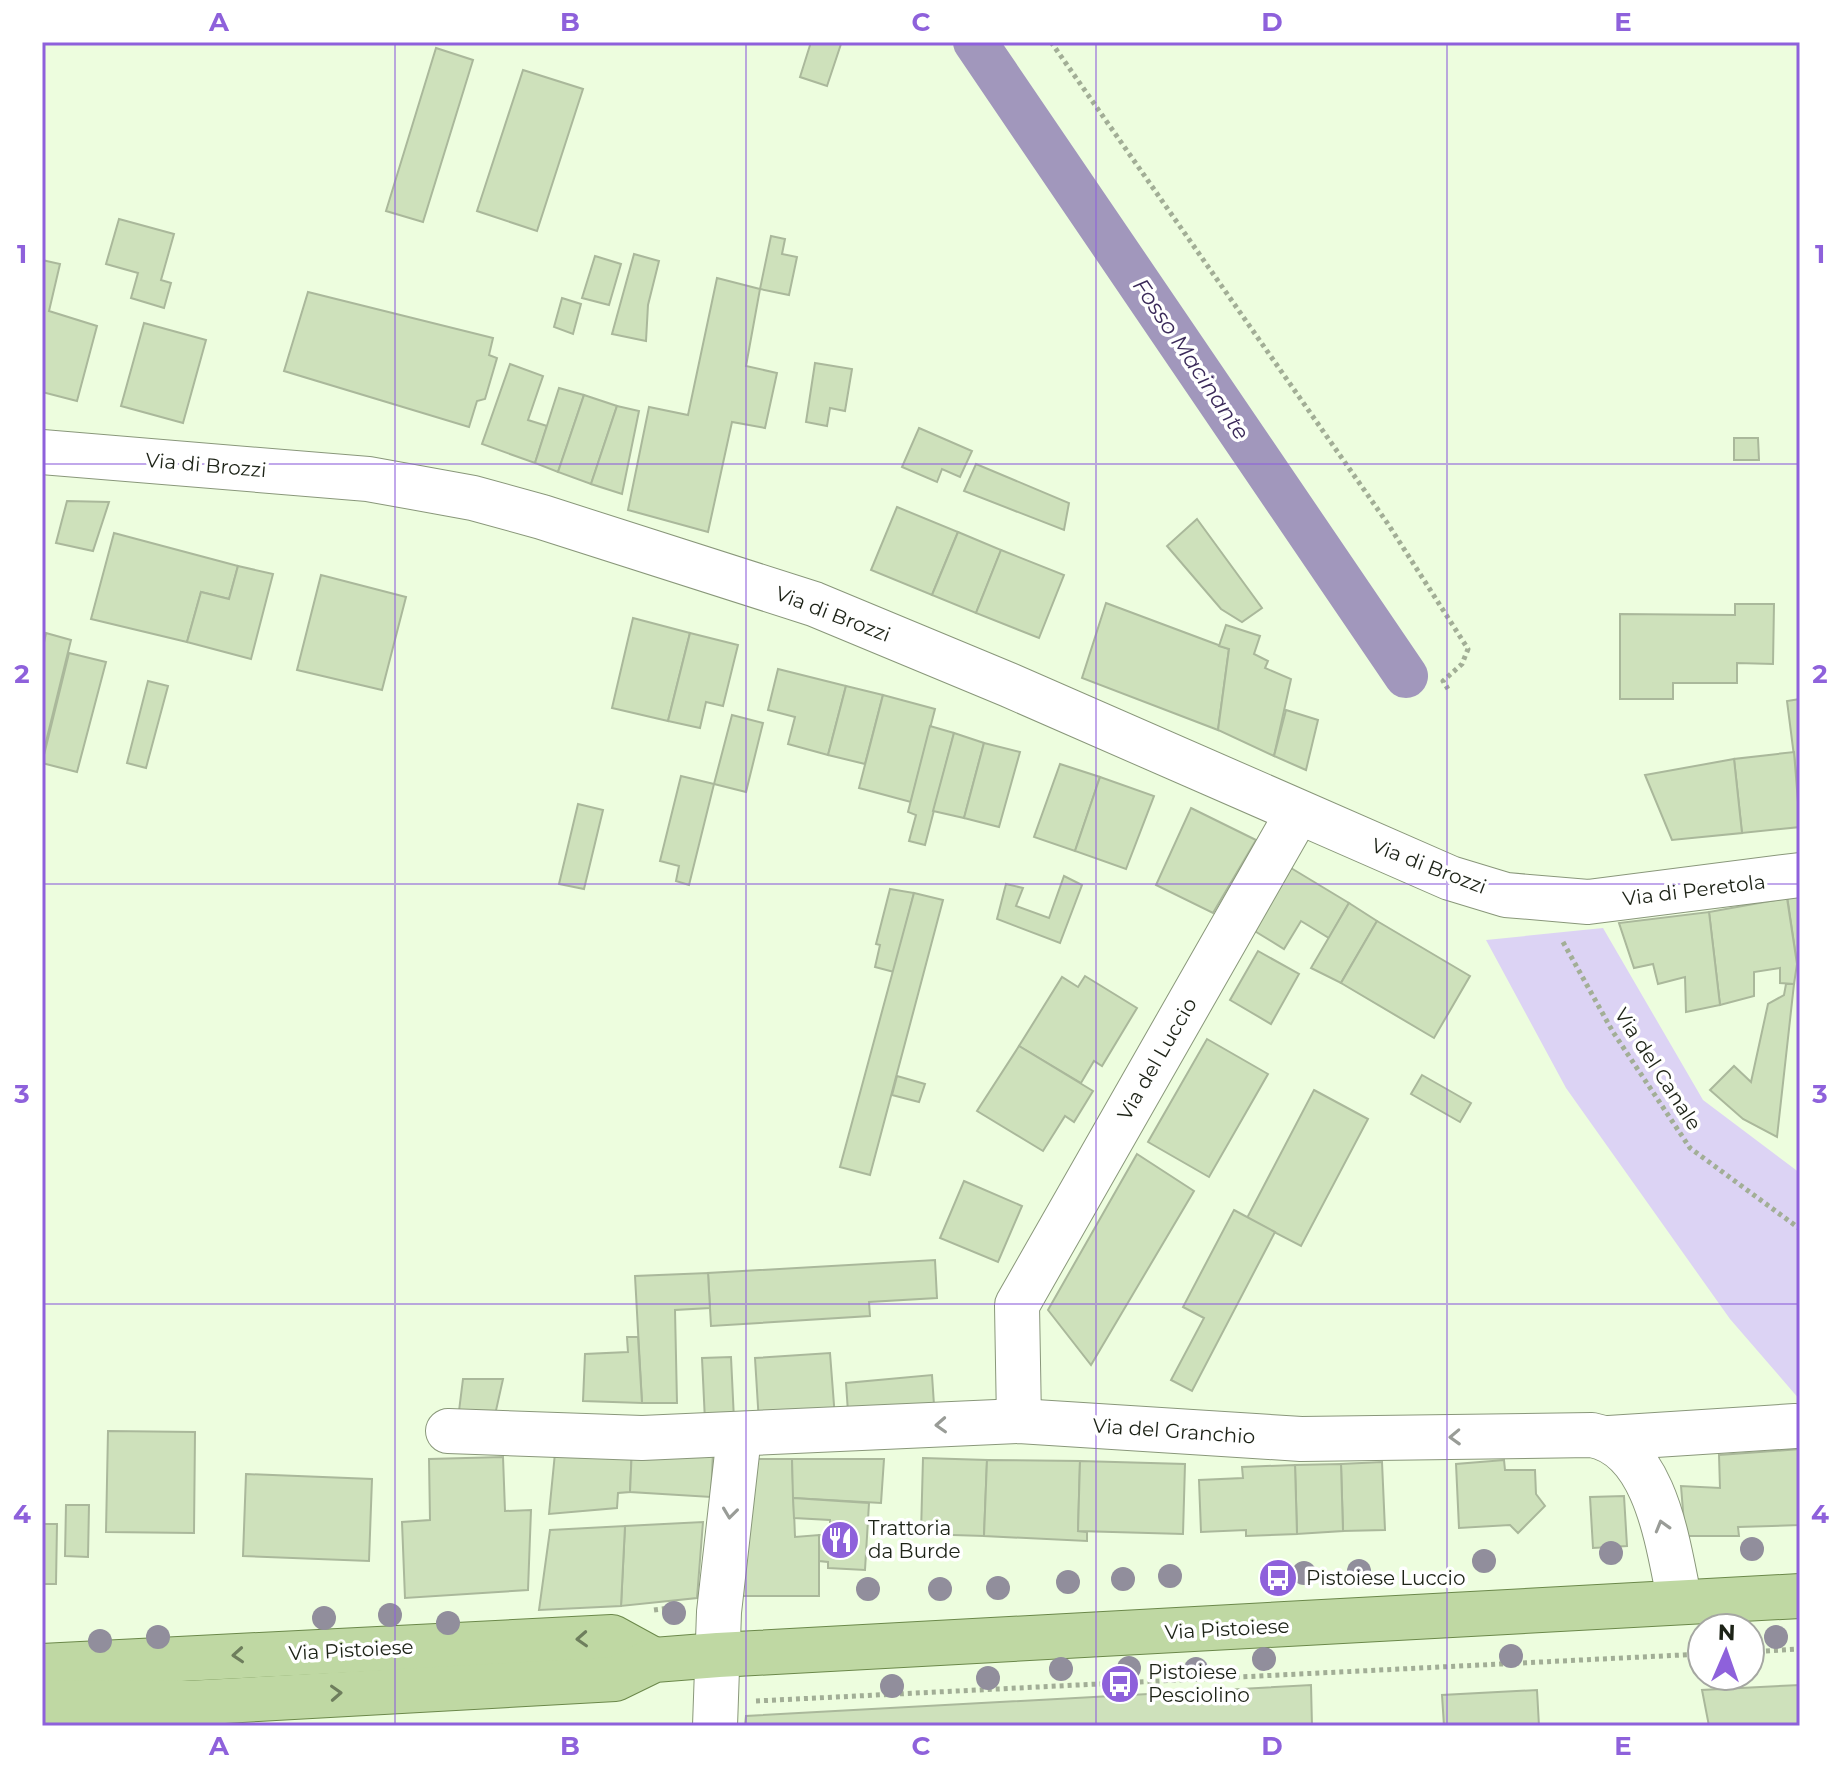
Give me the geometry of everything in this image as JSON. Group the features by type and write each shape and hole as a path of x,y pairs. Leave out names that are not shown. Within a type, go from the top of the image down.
{"main road":[{"name":"Via Pistoiese","path":"42,1702 188,1703 615,1679 654,1660 718,1655 1800,1596"},
{"name":"Via Pistoiese","path":"42,1666 612,1637 654,1660"}],"street":[{"name":"Via di Brozzi","path":"42,452 368,479 473,498 542,517 814,604 1009,685 1297,814 1479,887 1527,898 1572,916"},
{"name":"Via del Luccio","path":"1019,1421 1017,1305 1297,814"},
{"name":"Via di Peretola","path":"1572,916 1800,875"},
{"name":"Via del Granchio","path":"448,1431 642,1438 1019,1421 1301,1439 1410,1439 1554,1433 1609,1438 1795,1426"},
{"path":"729,1714 718,1655 719,1612 739,1436"},
{"path":"1609,1438 1627,1449 1645,1477 1662,1523 1680,1602"}],"path":[{"path":"1051,42 1379,511 1468,649 1462,664 1443,681 1448,689"},
{"name":"Via del Canale","path":"1572,916 1613,1032 1690,1148 1800,1229"},
{"path":"1766,1651 1800,1649"},
{"path":"729,1714 1686,1655"}],"shaded area":[{"path":"1603,928 1703,1100 1800,1173 1800,1400 1730,1319 1566,1088 1486,940"}],"building":[{"path":"811,42 841,44 827,86 800,77"},
{"path":"436,48 473,60 423,222 386,211"},
{"path":"523,70 583,89 537,231 477,211"},
{"path":"119,219 174,234 161,280 171,283 164,308 131,298 138,273 106,264"},
{"path":"771,236 785,239 782,254 797,257 789,295 760,289"},
{"path":"634,254 659,261 648,305 646,341 612,334"},
{"path":"595,256 621,264 609,305 582,298"},
{"path":"42,260 60,264 49,311 97,326 77,401 42,392"},
{"path":"717,278 760,289 746,366 777,373 765,428 732,422 708,532 628,510 649,407 688,415"},
{"path":"308,292 493,338 489,355 497,358 485,399 477,401 469,427 284,371"},
{"path":"562,298 581,304 573,334 554,327"},
{"path":"144,323 206,340 183,423 121,406"},
{"path":"815,363 852,369 845,411 830,408 827,426 806,422"},
{"path":"510,364 543,376 528,420 547,426 535,463 482,444"},
{"path":"559,388 584,395 558,472 535,463"},
{"path":"584,395 617,406 591,484 558,472"},
{"path":"617,406 639,411 622,494 591,484"},
{"path":"919,428 972,451 960,477 942,469 937,482 902,467"},
{"path":"1734,438 1758,438 1759,460 1734,460"},
{"path":"976,464 1069,503 1064,530 964,491"},
{"path":"67,501 109,502 93,551 56,543"},
{"path":"897,507 958,532 932,595 871,570"},
{"path":"1197,519 1262,608 1242,622 1221,609 1167,546"},
{"path":"958,532 1001,550 976,613 932,595"},
{"path":"114,533 238,566 229,599 201,592 187,642 91,619"},
{"path":"1001,550 1064,575 1039,638 976,613"},
{"path":"238,566 273,574 251,659 187,642 201,592 229,599"},
{"path":"321,575 406,597 382,690 297,670"},
{"path":"1106,603 1229,649 1218,730 1082,678"},
{"path":"1735,604 1774,604 1773,664 1737,663 1737,683 1673,683 1673,699 1620,699 1620,614 1735,615"},
{"path":"633,618 690,633 668,721 612,708"},
{"path":"1226,625 1260,636 1254,654 1268,661 1265,668 1291,679 1274,756 1218,730 1229,649 1219,646"},
{"path":"46,633 71,640 42,758 42,652"},
{"path":"690,633 738,645 723,706 706,702 700,728 668,721"},
{"path":"69,653 106,662 77,772 42,763"},
{"path":"778,669 846,686 828,755 788,744 795,717 768,710"},
{"path":"148,681 168,686 146,768 127,763"},
{"path":"846,686 883,695 865,764 828,755"},
{"path":"883,695 935,709 911,802 859,788"},
{"path":"1800,699 1800,803 1787,701"},
{"path":"1286,710 1318,720 1306,770 1274,756"},
{"path":"732,715 763,723 746,792 714,784"},
{"path":"930,726 954,733 925,845 909,841 916,815 908,812"},
{"path":"954,733 984,743 964,818 933,811"},
{"path":"984,743 1020,752 999,827 964,818"},
{"path":"1794,752 1800,827 1742,833 1734,759"},
{"path":"1734,759 1742,833 1672,840 1645,775"},
{"path":"1060,764 1100,777 1075,851 1034,837"},
{"path":"681,776 714,784 689,885 676,881 679,866 660,861"},
{"path":"1100,777 1154,796 1126,869 1075,851"},
{"path":"578,804 603,810 584,889 559,884"},
{"path":"1191,808 1256,840 1213,913 1156,885"},
{"path":"1286,865 1349,903 1329,938 1301,921 1284,949 1248,927"},
{"path":"1064,876 1082,885 1060,943 997,919 1006,884 1023,888 1016,906 1049,918"},
{"path":"890,889 914,893 894,972 875,967 880,945 876,944"},
{"path":"914,893 943,900 870,1175 840,1167"},
{"path":"1800,894 1800,964 1797,964 1787,896"},
{"path":"1787,898 1797,964 1794,984 1780,983 1780,968 1754,972 1754,996 1720,1005 1709,912"},
{"path":"1349,903 1377,921 1341,983 1311,968"},
{"path":"1709,912 1720,1005 1686,1012 1685,977 1658,984 1653,964 1634,968 1619,923"},
{"path":"1377,921 1470,976 1434,1038 1341,983"},
{"path":"1258,951 1299,974 1271,1024 1230,1000"},
{"path":"1085,976 1137,1008 1102,1066 1094,1061 1081,1083 1019,1046 1062,977 1078,987"},
{"path":"1786,984 1794,984 1777,1137 1743,1119 1710,1090 1734,1066 1751,1082 1768,1004 1784,995"},
{"path":"1207,1039 1268,1074 1209,1177 1148,1142"},
{"path":"1019,1046 1093,1091 1074,1122 1065,1116 1043,1151 977,1111"},
{"path":"1422,1075 1471,1103 1460,1122 1411,1094"},
{"path":"897,1076 925,1084 919,1102 892,1095"},
{"path":"1314,1090 1368,1119 1301,1246 1247,1218"},
{"path":"1137,1154 1194,1191 1091,1365 1048,1310"},
{"path":"964,1181 1022,1206 998,1262 940,1238"},
{"path":"1234,1210 1275,1232 1192,1391 1171,1380 1204,1318 1183,1307"},
{"path":"935,1260 937,1298 869,1302 870,1316 711,1326 708,1273"},
{"path":"708,1273 710,1308 675,1310 677,1403 642,1403 635,1276"},
{"path":"627,1337 638,1337 642,1403 583,1401 585,1354 628,1352"},
{"path":"830,1353 835,1418 759,1423 755,1358"},
{"path":"731,1357 734,1420 705,1421 702,1358"},
{"path":"932,1375 934,1405 848,1412 846,1383"},
{"path":"463,1379 503,1379 495,1415 459,1411"},
{"path":"108,1431 195,1432 194,1533 106,1532"},
{"path":"556,1443 632,1447 630,1492 618,1493 617,1508 549,1514"},
{"path":"632,1447 713,1452 711,1497 630,1492"},
{"path":"1800,1449 1800,1525 1738,1527 1739,1536 1685,1536 1681,1486 1720,1488 1719,1455"},
{"path":"503,1457 505,1511 531,1510 528,1590 405,1598 402,1522 430,1520 429,1459"},
{"path":"923,1458 987,1460 984,1536 921,1534"},
{"path":"752,1459 792,1459 795,1537 819,1535 819,1596 741,1596"},
{"path":"792,1459 884,1459 881,1503 793,1498"},
{"path":"987,1460 1080,1461 1078,1531 1087,1532 1087,1541 984,1536"},
{"path":"1504,1460 1505,1470 1535,1470 1536,1494 1545,1506 1518,1533 1510,1525 1459,1528 1456,1464"},
{"path":"1080,1461 1185,1464 1183,1534 1078,1531"},
{"path":"1382,1462 1385,1530 1343,1531 1341,1464"},
{"path":"1341,1464 1343,1531 1297,1534 1295,1465"},
{"path":"1295,1465 1297,1534 1246,1536 1246,1530 1201,1532 1199,1480 1243,1478 1242,1467"},
{"path":"246,1474 372,1479 369,1561 243,1556"},
{"path":"1624,1496 1627,1546 1593,1548 1590,1497"},
{"path":"793,1498 869,1503 865,1570 828,1568 828,1562 819,1561 819,1535 830,1536 830,1520 794,1518"},
{"path":"66,1505 89,1505 88,1557 65,1556"},
{"path":"703,1522 697,1598 621,1606 625,1526"},
{"path":"42,1524 57,1524 56,1584 42,1584"},
{"path":"625,1526 621,1606 539,1610 550,1530"},
{"path":"1311,1685 1312,1726 745,1726 746,1716"},
{"path":"1800,1685 1800,1726 1709,1726 1702,1692 1766,1692 1766,1687"},
{"path":"1537,1690 1539,1726 1444,1726 1442,1695"}],"waterway":[{"name":"Fosso Macinante","path":"975,42 1406,676"}],"place":[{"name":"Trattoria da Burde","path":"840,1540"},
{"name":"Pistoiese Luccio","path":"1278,1578"},
{"name":"Pistoiese Pesciolino","path":"1120,1684"}]}
